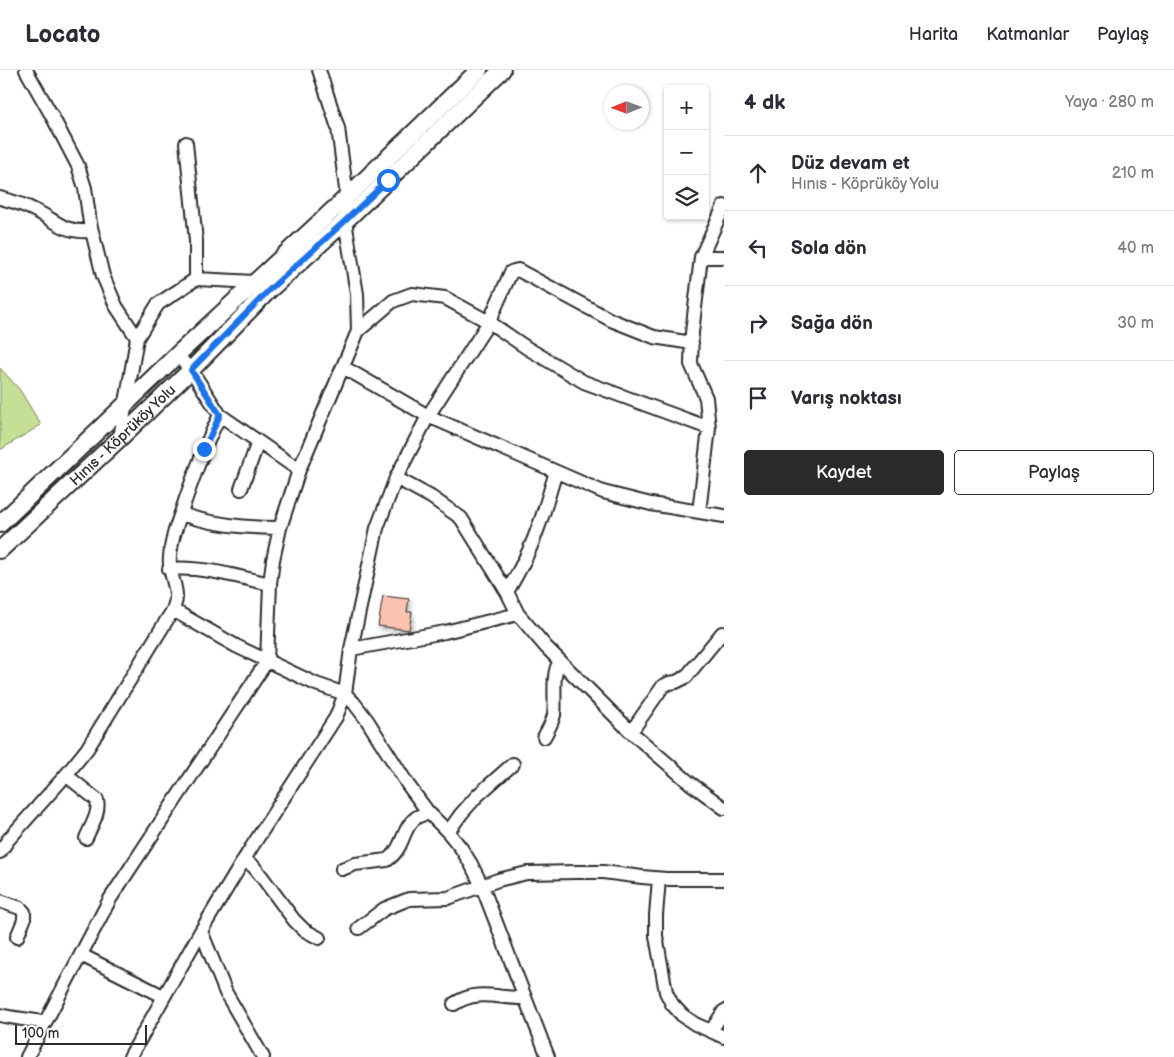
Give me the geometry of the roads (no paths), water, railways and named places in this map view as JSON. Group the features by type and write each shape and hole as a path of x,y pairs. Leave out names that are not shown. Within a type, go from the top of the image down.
{"main road":[{"name":"Hınıs - Köprüköy Yolu","path":"0,550 191,370 263,286 347,197 479,70"},
{"name":"Hınıs - Köprüköy Yolu","path":"0,524 177,355 345,221 502,70"}],"street":[{"path":"26,70 78,166 85,188 99,260 109,292 137,338"},
{"path":"27,1057 110,899 267,661 270,584 280,528 299,470 358,331 357,294 345,221 347,197 338,128 319,70"},
{"path":"186,143 196,241 196,279"},
{"path":"0,198 34,210 72,231 92,231"},
{"path":"699,512 709,428 706,398 691,364 692,342 701,257 724,206"},
{"path":"701,257 724,257"},
{"path":"130,1057 244,859 336,717 345,694 352,649 377,528 396,478 428,416 489,322 511,272 516,270 611,320 654,337 692,342"},
{"path":"120,438 137,338 158,304 196,279 263,286"},
{"path":"358,331 393,301 412,294 445,298 489,322 527,348 584,382 709,428"},
{"path":"177,355 191,370 220,415 299,470"},
{"path":"343,367 428,416 603,492 652,504 724,516"},
{"path":"0,852 8,840 66,775 86,749 173,610 176,600 176,589 169,569 172,539 201,457 220,415"},
{"path":"241,490 258,442"},
{"path":"507,592 532,544 556,472"},
{"path":"396,478 431,497 461,518 507,592 518,614 546,647 631,732 690,784 724,808"},
{"path":"181,514 202,521 226,525 280,528"},
{"path":"169,569 196,569 270,584"},
{"path":"173,610 236,646 316,684 345,694 354,702 408,785 428,812 448,832 466,856 482,886 548,1057"},
{"path":"352,649 445,632 518,614"},
{"path":"631,732 663,686 680,681 686,677 722,633"},
{"path":"544,737 554,715 556,669 560,661"},
{"path":"448,832 478,795 513,764"},
{"path":"66,775 97,800 97,814 86,838"},
{"path":"342,869 355,864 387,860 392,857 398,850 409,826 418,817 428,812"},
{"path":"244,859 254,867 294,920 304,930 319,938"},
{"path":"359,928 384,909 409,899 448,898 511,876 546,872 603,872 659,879 724,878"},
{"path":"659,879 656,936 666,992 672,1004 682,1015 695,1024 724,1037"},
{"path":"0,902 20,908 24,912 24,920 17,937"},
{"path":"201,932 226,992 263,1057"},
{"path":"81,955 164,996"},
{"path":"454,1004 466,997 479,994 525,998"},
{"path":"711,1031 724,1011"},
{"path":"0,1015 45,1023"}]}
